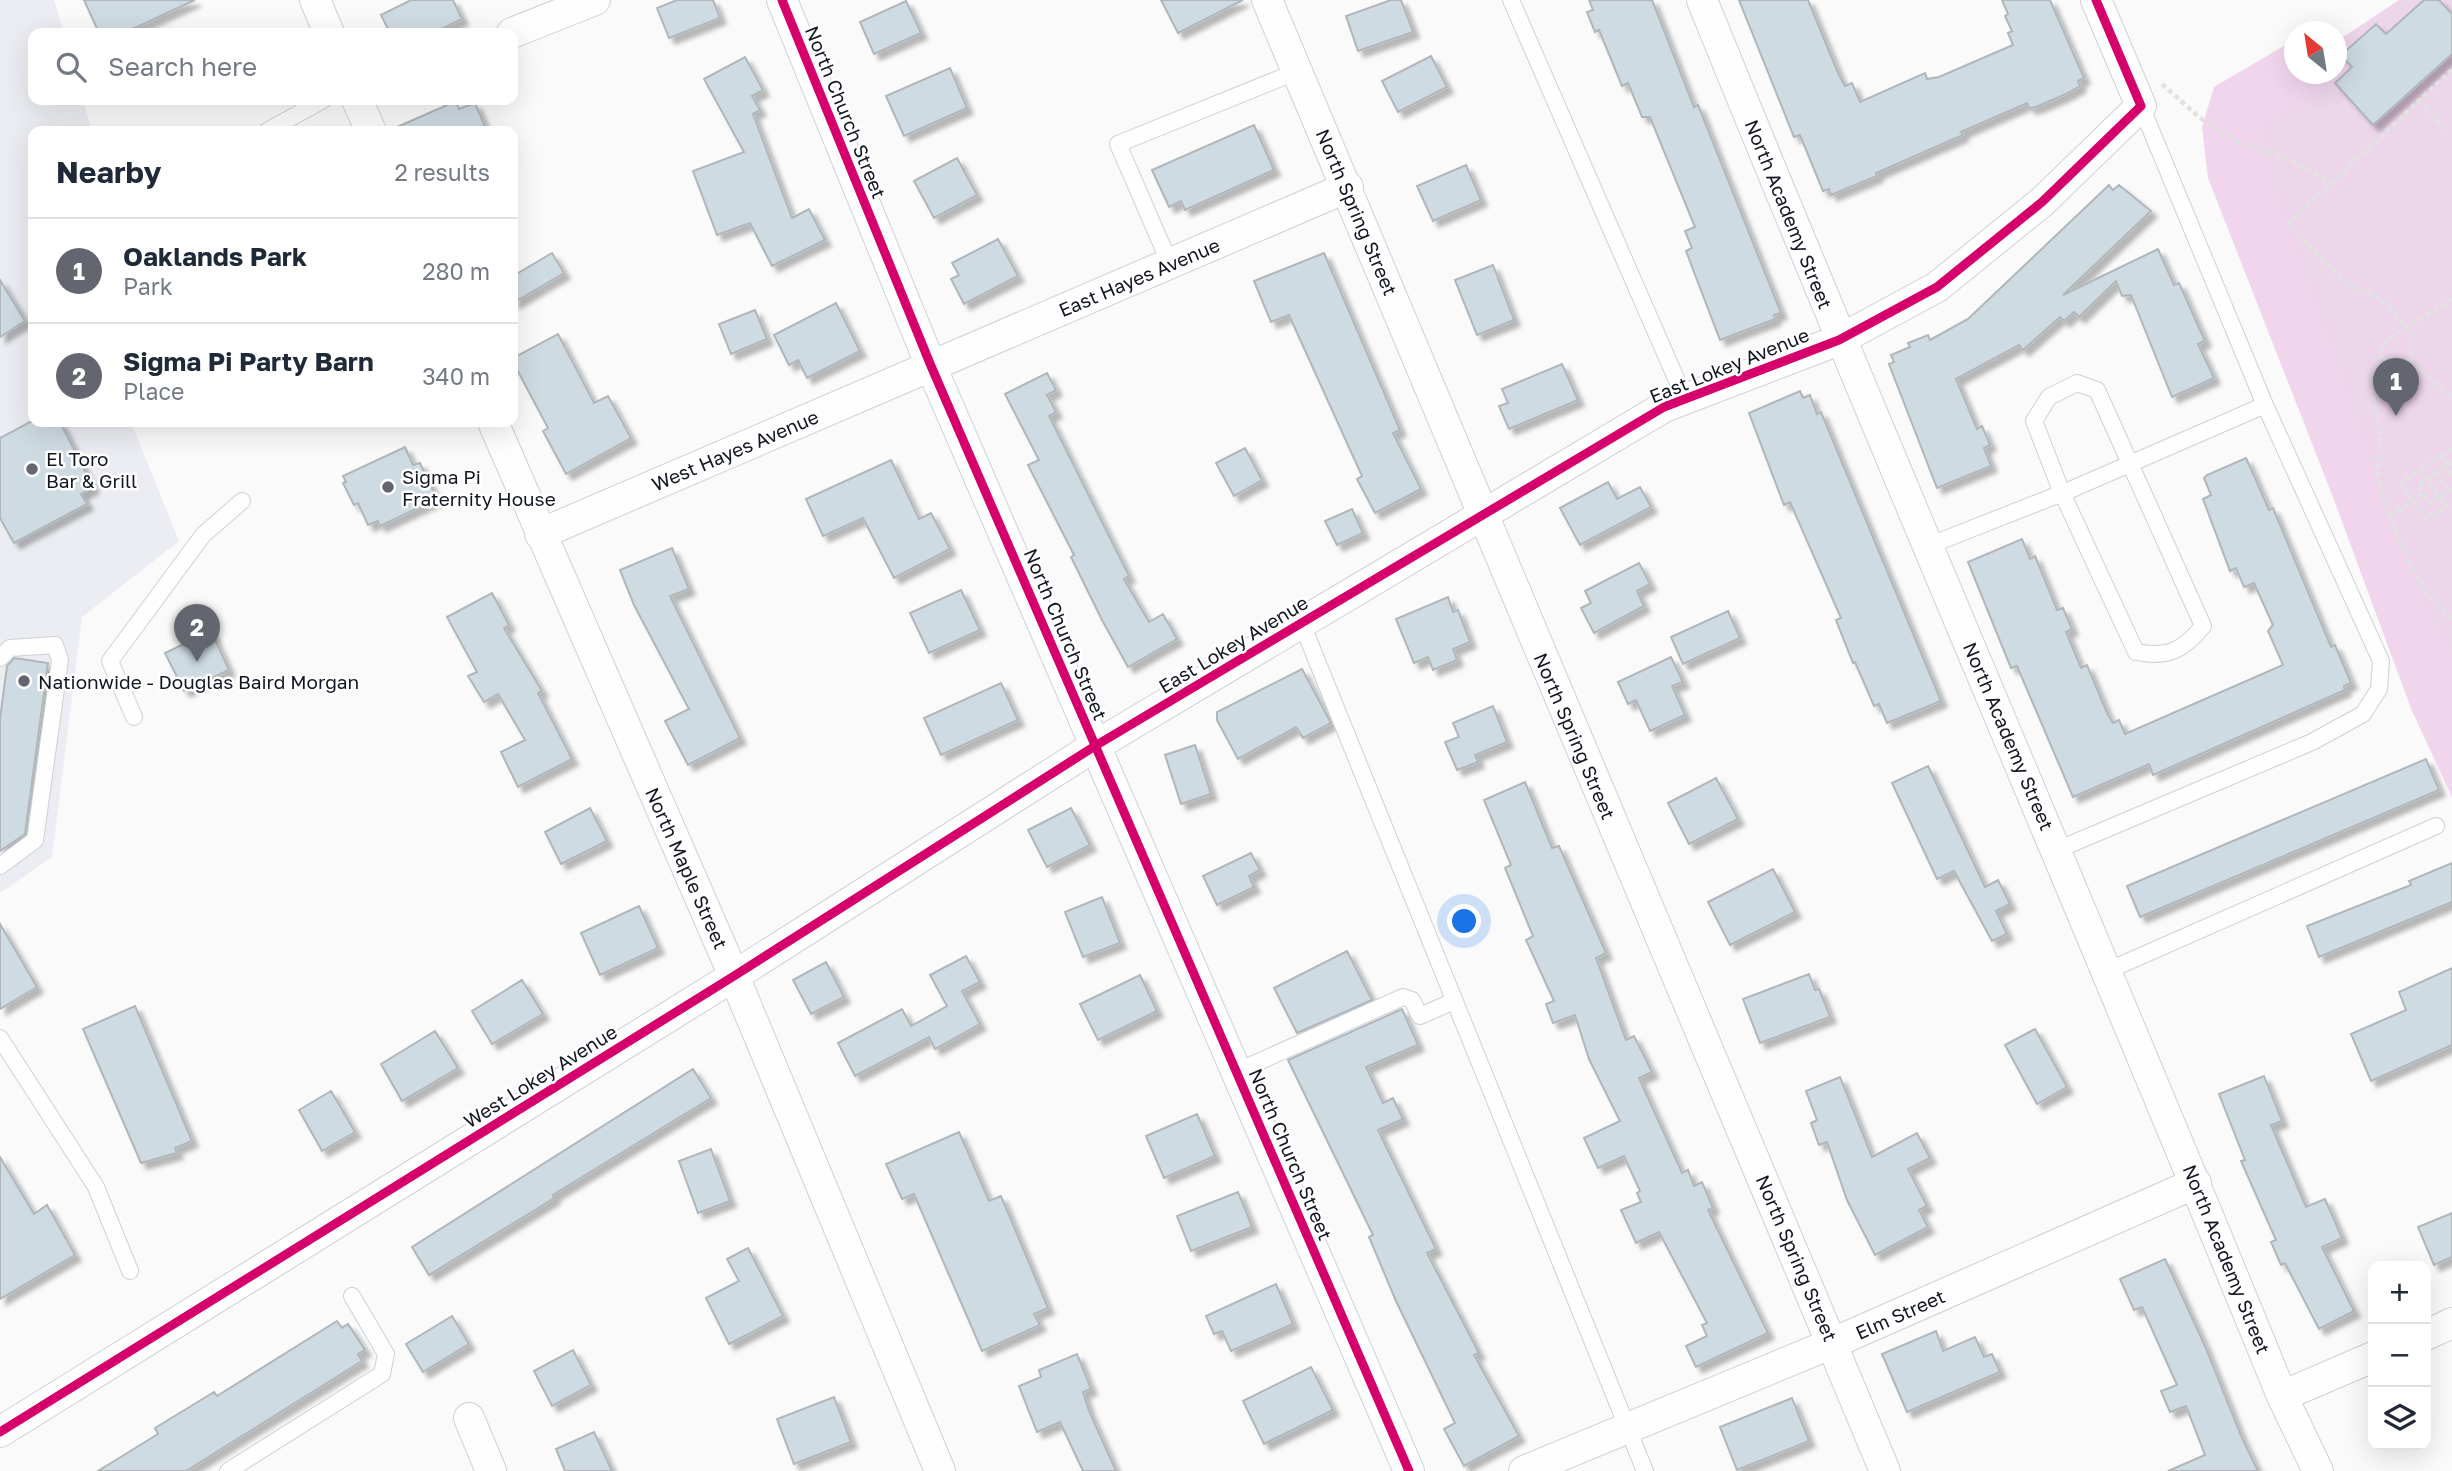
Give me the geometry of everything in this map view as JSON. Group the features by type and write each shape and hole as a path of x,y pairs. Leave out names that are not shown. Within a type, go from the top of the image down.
{"street":[{"path":"315,0 327,28"},
{"path":"518,31 595,0"},
{"name":"North Church Street","path":"782,0 931,366 1409,1471"},
{"name":"North Spring Street","path":"1267,0 1348,187 1482,517 1885,1471"},
{"name":"North Academy Street","path":"1702,0 1839,340 2057,850 2283,1396 2318,1471"},
{"path":"2096,0 2141,106"},
{"path":"359,105 369,126"},
{"name":"East Lokey Avenue","path":"1095,746 1664,407 1839,340 1937,288 2042,202 2141,106"},
{"name":"East Hayes Avenue","path":"931,366 1348,187"},
{"name":"West Hayes Avenue","path":"540,534 931,366"},
{"name":"North Maple Street","path":"495,427 734,976 940,1471"},
{"name":"West Lokey Avenue","path":"0,1432 734,976 1095,746"},
{"name":"Elm Street","path":"1524,1471 1833,1343 2196,1183"},
{"path":"2431,1333 2452,1324"},
{"path":"2283,1396 2368,1359"},
{"path":"469,1418 491,1471"}],"lane":[{"path":"1511,0 1685,399"},
{"path":"1170,264 1118,144 1298,71"},
{"path":"276,126 314,105"},
{"path":"2057,850 2312,742 2363,714 2379,689 2381,661 2264,405 2141,106"},
{"path":"2077,383 2097,390 2203,626 2189,643 2159,657 2136,652 2062,493 2034,421 2049,397 2077,383"},
{"path":"1928,545 2062,493 2264,405"},
{"path":"134,717 110,661 203,535 242,501"},
{"path":"1301,624 1645,1471"},
{"path":"0,658 10,648 55,645 60,660 35,841 0,866"},
{"path":"2107,971 2435,826"},
{"path":"1236,1072 1403,997 1412,1000 1420,1016 1454,1001"},
{"path":"0,1038 96,1187 130,1271"},
{"path":"228,1471 382,1374 386,1354 352,1296"}],"path":[{"path":"2411,361 2412,343 2406,327 2379,298 2346,284 2288,224 2452,70"},
{"path":"2154,78 2199,117 2234,141 2287,158 2332,183"},
{"path":"2419,101 2446,130"},
{"path":"2452,299 2385,342 2371,385 2380,436 2380,486 2390,516 2425,591 2452,619"},
{"path":"2381,357 2411,361 2452,398"},
{"path":"2452,449 2401,482 2426,519 2452,503"},
{"path":"2440,456 2452,475"},
{"path":"2436,473 2450,490 2430,503 2418,485 2452,462"},
{"path":"2421,469 2445,507"},
{"path":"2390,516 2423,494"}],"shaded area":[{"path":"0,0 54,0 62,28 28,28 28,105 84,105 91,126 28,126 28,427 133,427 179,541 82,617 52,857 0,893"},
{"path":"2399,0 2452,0 2452,720 2226,113 2284,80 2284,84 2347,84 2347,34"},
{"path":"2284,46 2284,84 2333,84 2258,128 2271,186 2343,381 2390,531 2421,602 2452,655 2452,797 2412,711 2331,492 2208,178 2202,127 2214,87"}],"building":[{"path":"84,0 195,0 135,28 97,28"},
{"path":"411,0 453,0 462,19 443,28 388,28 381,15"},
{"path":"677,0 713,0 720,18 669,38 657,8"},
{"path":"1161,0 1243,0 1178,33"},
{"path":"1391,0 1401,0 1413,32 1358,51 1346,16"},
{"path":"1589,0 1652,0 1694,107 1698,105 1781,313 1774,315 1775,319 1720,340 1686,251 1692,248 1685,231 1695,227 1650,117 1642,117 1628,83 1622,86 1599,30 1595,32 1587,12 1593,10"},
{"path":"1739,0 1808,0 1838,73 1845,86 1852,83 1860,102 1925,73 1927,79 1939,77 2013,45 2008,33 2012,31 2005,16 2008,14 2002,0 2050,0 2084,78 2078,81 2080,86 2066,94 2036,107 2029,108 2027,103 1961,132 1963,135 1876,173 1877,176 1831,195 1829,189 1823,191 1800,135 1794,137"},
{"path":"2424,0 2439,0 2452,14 2452,54 2373,125 2336,84 2347,84 2347,72 2352,67 2347,62 2347,50 2376,24 2386,34"},
{"path":"906,1 921,33 874,54 860,22"},
{"path":"1431,56 1447,87 1398,112 1382,81"},
{"path":"745,57 763,90 752,96 760,110 753,114 792,218 809,209 825,240 772,266 750,223 717,235 693,171 744,152 704,79"},
{"path":"950,68 967,108 904,136 886,96"},
{"path":"447,105 458,105 459,109 476,105 485,126 399,126"},
{"path":"1254,125 1274,170 1185,210 1181,201 1169,207 1152,170"},
{"path":"957,158 977,195 934,218 914,181"},
{"path":"1466,165 1481,200 1433,221 1417,186"},
{"path":"2109,185 2113,190 2119,185 2151,211 2063,295 2158,249 2174,285 2179,283 2205,341 2198,344 2214,378 2172,397 2131,295 2122,296 2116,281 2079,317 2074,312 2064,321 2060,317 2023,350 2019,345 1956,379 1977,429 1982,426 1990,445 1984,448 1991,466 1937,488 1889,364 1894,362 1891,355 1910,347 1908,343 1928,335 1930,340 1968,319"},
{"path":"998,239 1018,276 964,304 951,279 959,275 952,263"},
{"path":"552,253 564,273 518,300 518,273"},
{"path":"1324,253 1400,430 1393,433 1421,489 1375,513 1357,479 1362,476 1289,315 1271,322 1254,281"},
{"path":"1493,265 1514,320 1477,335 1455,280"},
{"path":"0,280 25,321 0,337"},
{"path":"836,303 860,351 807,378 798,360 789,365 774,335"},
{"path":"755,310 767,339 731,354 719,324"},
{"path":"558,334 594,403 608,396 631,438 566,474 543,431 548,428 518,371 518,355"},
{"path":"1562,364 1578,400 1509,429 1499,406 1508,403 1502,389"},
{"path":"1047,373 1056,390 1047,395 1056,412 1049,416 1129,576 1124,579 1149,622 1163,614 1177,639 1128,667 1102,620 1071,557 1074,555 1028,465 1039,460 1005,394"},
{"path":"1800,391 1803,398 1810,395 1817,414 1821,412 1941,701 1887,723 1879,704 1874,706 1855,662 1853,663 1836,620 1841,618 1790,502 1784,505 1749,413"},
{"path":"28,423 28,427 63,427 93,487 81,494 87,504 14,543 0,518 0,438"},
{"name":"Sigma Pi Fraternity House","path":"405,447 413,465 420,463 437,499 380,526 378,521 368,525 358,503 354,505 343,483 346,482 343,476"},
{"path":"1245,448 1262,480 1234,496 1216,463"},
{"path":"2246,458 2269,510 2273,508 2331,647 2335,645 2351,683 2344,686 2345,690 2153,775 2149,764 2073,797 2017,666 2011,668 1968,562 2022,539 2030,559 2035,556 2057,610 2063,608 2072,629 2066,632 2081,668 2087,665 2107,713 2113,723 2119,720 2125,734 2283,665 2268,631 2273,625 2254,583 2244,587 2236,568 2230,571 2203,499 2211,495 2204,478 2207,475"},
{"path":"891,460 919,519 931,513 950,549 894,578 863,518 823,536 806,499"},
{"path":"1608,482 1617,499 1640,487 1651,507 1580,545 1560,508"},
{"path":"1352,509 1363,533 1337,545 1325,521"},
{"path":"672,548 689,589 670,596 740,738 688,765 665,721 689,709 634,605 620,570"},
{"path":"1639,563 1650,584 1637,591 1644,606 1594,633 1581,608 1591,603 1585,591"},
{"path":"961,590 980,630 929,653 910,613"},
{"path":"492,593 509,625 504,628 542,691 538,693 572,759 518,787 501,752 525,740 498,694 484,702 468,676 477,672 447,617"},
{"path":"1448,597 1453,612 1458,610 1470,642 1453,649 1457,660 1433,670 1428,657 1414,663 1396,619"},
{"path":"1728,611 1740,638 1683,664 1671,637"},
{"path":"211,631 229,670 184,691 165,653"},
{"path":"1671,657 1683,682 1672,686 1685,715 1650,731 1636,700 1628,704 1618,682"},
{"path":"14,658 48,663 25,834 0,851 0,719 7,666"},
{"path":"1302,669 1331,723 1303,738 1296,727 1238,759 1217,720 1217,712"},
{"path":"1001,683 1018,720 941,755 924,718"},
{"path":"1493,706 1507,742 1475,755 1478,762 1457,770 1445,742 1459,737 1453,723"},
{"path":"1195,745 1211,794 1181,804 1165,755"},
{"path":"2426,759 2439,790 2140,917 2127,886"},
{"path":"1928,766 1985,887 1998,880 2010,904 1996,911 2007,934 1992,941 1954,871 1937,879 1892,783"},
{"path":"1716,778 1738,819 1689,844 1668,803"},
{"path":"1525,782 1552,848 1559,846 1606,953 1596,958 1626,1040 1634,1036 1652,1072 1639,1078 1682,1173 1688,1170 1694,1186 1702,1182 1713,1208 1708,1210 1768,1333 1696,1367 1686,1346 1707,1336 1702,1325 1707,1323 1659,1232 1636,1243 1621,1210 1641,1202 1637,1193 1640,1191 1624,1156 1598,1168 1584,1138 1620,1121 1589,1059 1575,1015 1553,1023 1546,1004 1554,1001 1526,940 1533,936 1505,868 1511,865 1484,800"},
{"path":"590,808 607,841 561,864 545,832"},
{"path":"1071,808 1090,845 1047,867 1028,830"},
{"path":"1251,853 1260,870 1249,876 1254,887 1217,905 1203,876"},
{"path":"2452,863 2452,902 2319,957 2307,926 2411,885 2409,881"},
{"path":"1773,869 1795,912 1730,945 1708,902"},
{"path":"1102,897 1120,943 1083,957 1065,912"},
{"path":"639,906 658,948 600,975 581,933"},
{"path":"0,924 37,987 0,1009"},
{"path":"1347,951 1372,1000 1297,1033 1274,988"},
{"path":"966,956 980,982 962,991 980,1024 935,1049 929,1037 855,1076 838,1043 902,1009 911,1026 947,1006 930,975"},
{"path":"826,962 844,997 811,1014 793,980"},
{"path":"2452,968 2452,1045 2371,1081 2351,1034 2406,1010 2399,992"},
{"path":"1809,974 1815,990 1819,989 1830,1017 1760,1043 1743,999"},
{"path":"1140,975 1157,1011 1098,1040 1080,1004"},
{"path":"522,980 543,1014 492,1044 472,1011"},
{"path":"135,1006 192,1141 175,1148 177,1153 141,1163 83,1029"},
{"path":"1402,1009 1418,1045 1366,1067 1383,1103 1393,1098 1403,1119 1378,1130 1436,1249 1427,1253 1479,1353 1474,1355 1519,1436 1464,1466 1444,1429 1455,1423 1396,1301 1369,1237 1373,1235 1288,1060"},
{"path":"2035,1029 2067,1087 2037,1104 2005,1045"},
{"path":"435,1031 458,1068 402,1101 381,1064"},
{"path":"693,1069 711,1098 429,1275 412,1247"},
{"path":"2264,1076 2282,1121 2271,1125 2306,1207 2325,1199 2342,1238 2322,1247 2354,1311 2319,1329 2285,1263 2281,1265 2271,1242 2276,1240 2241,1161 2245,1160 2219,1094"},
{"path":"1840,1077 1872,1157 1917,1133 1930,1158 1908,1169 1927,1206 1919,1210 1928,1227 1875,1255 1847,1200 1827,1142 1819,1145 1811,1123 1817,1120 1806,1091"},
{"path":"331,1091 355,1132 322,1151 299,1110"},
{"path":"1197,1114 1215,1156 1164,1178 1146,1136"},
{"path":"959,1132 989,1201 1001,1196 1048,1308 1034,1314 1040,1325 982,1351 914,1194 902,1199 886,1164"},
{"path":"711,1149 730,1201 698,1213 679,1161"},
{"path":"0,1157 34,1214 47,1205 75,1255 0,1299"},
{"path":"1238,1192 1252,1227 1191,1251 1177,1216"},
{"path":"2452,1213 2452,1257 2434,1265 2418,1227"},
{"path":"748,1248 783,1316 729,1344 706,1298 739,1281 727,1259"},
{"path":"2165,1259 2258,1471 2168,1471 2205,1455 2186,1406 2170,1412 2161,1391 2177,1385 2142,1307 2134,1310 2120,1279"},
{"path":"1276,1284 1293,1324 1231,1351 1222,1331 1214,1334 1206,1316"},
{"path":"452,1316 469,1344 423,1372 406,1344"},
{"path":"337,1321 342,1328 348,1324 365,1350 358,1354 362,1361 186,1471 98,1471 158,1434 155,1428 214,1392 217,1396"},
{"path":"1936,1331 1943,1351 1975,1337 1984,1357 1992,1354 2000,1372 1907,1412 1882,1354"},
{"path":"573,1350 591,1385 552,1406 534,1371"},
{"path":"1077,1354 1091,1389 1083,1392 1089,1411 1116,1471 1083,1471 1060,1422 1037,1432 1019,1386 1041,1377 1039,1370"},
{"path":"1311,1367 1333,1410 1264,1444 1243,1401"},
{"path":"834,1397 851,1442 794,1464 777,1419"},
{"path":"1792,1398 1809,1441 1737,1470 1720,1427"},
{"path":"594,1432 612,1471 565,1471 556,1449"}],"cycle path":[{"path":"782,0 931,366 1409,1471"},
{"path":"0,1432 734,976 1095,746 1664,407 1839,340 1937,287 2042,202 2141,106 2096,0"}],"place":[{"name":"Oaklands Park","path":"2396,416"},
{"name":"El Toro Bar & Grill","path":"32,469"},
{"name":"Sigma Pi Fraternity House","path":"388,487"},
{"name":"Sigma Pi Party Barn","path":"197,662"},
{"name":"Nationwide - Douglas Baird Morgan","path":"24,681"}]}
